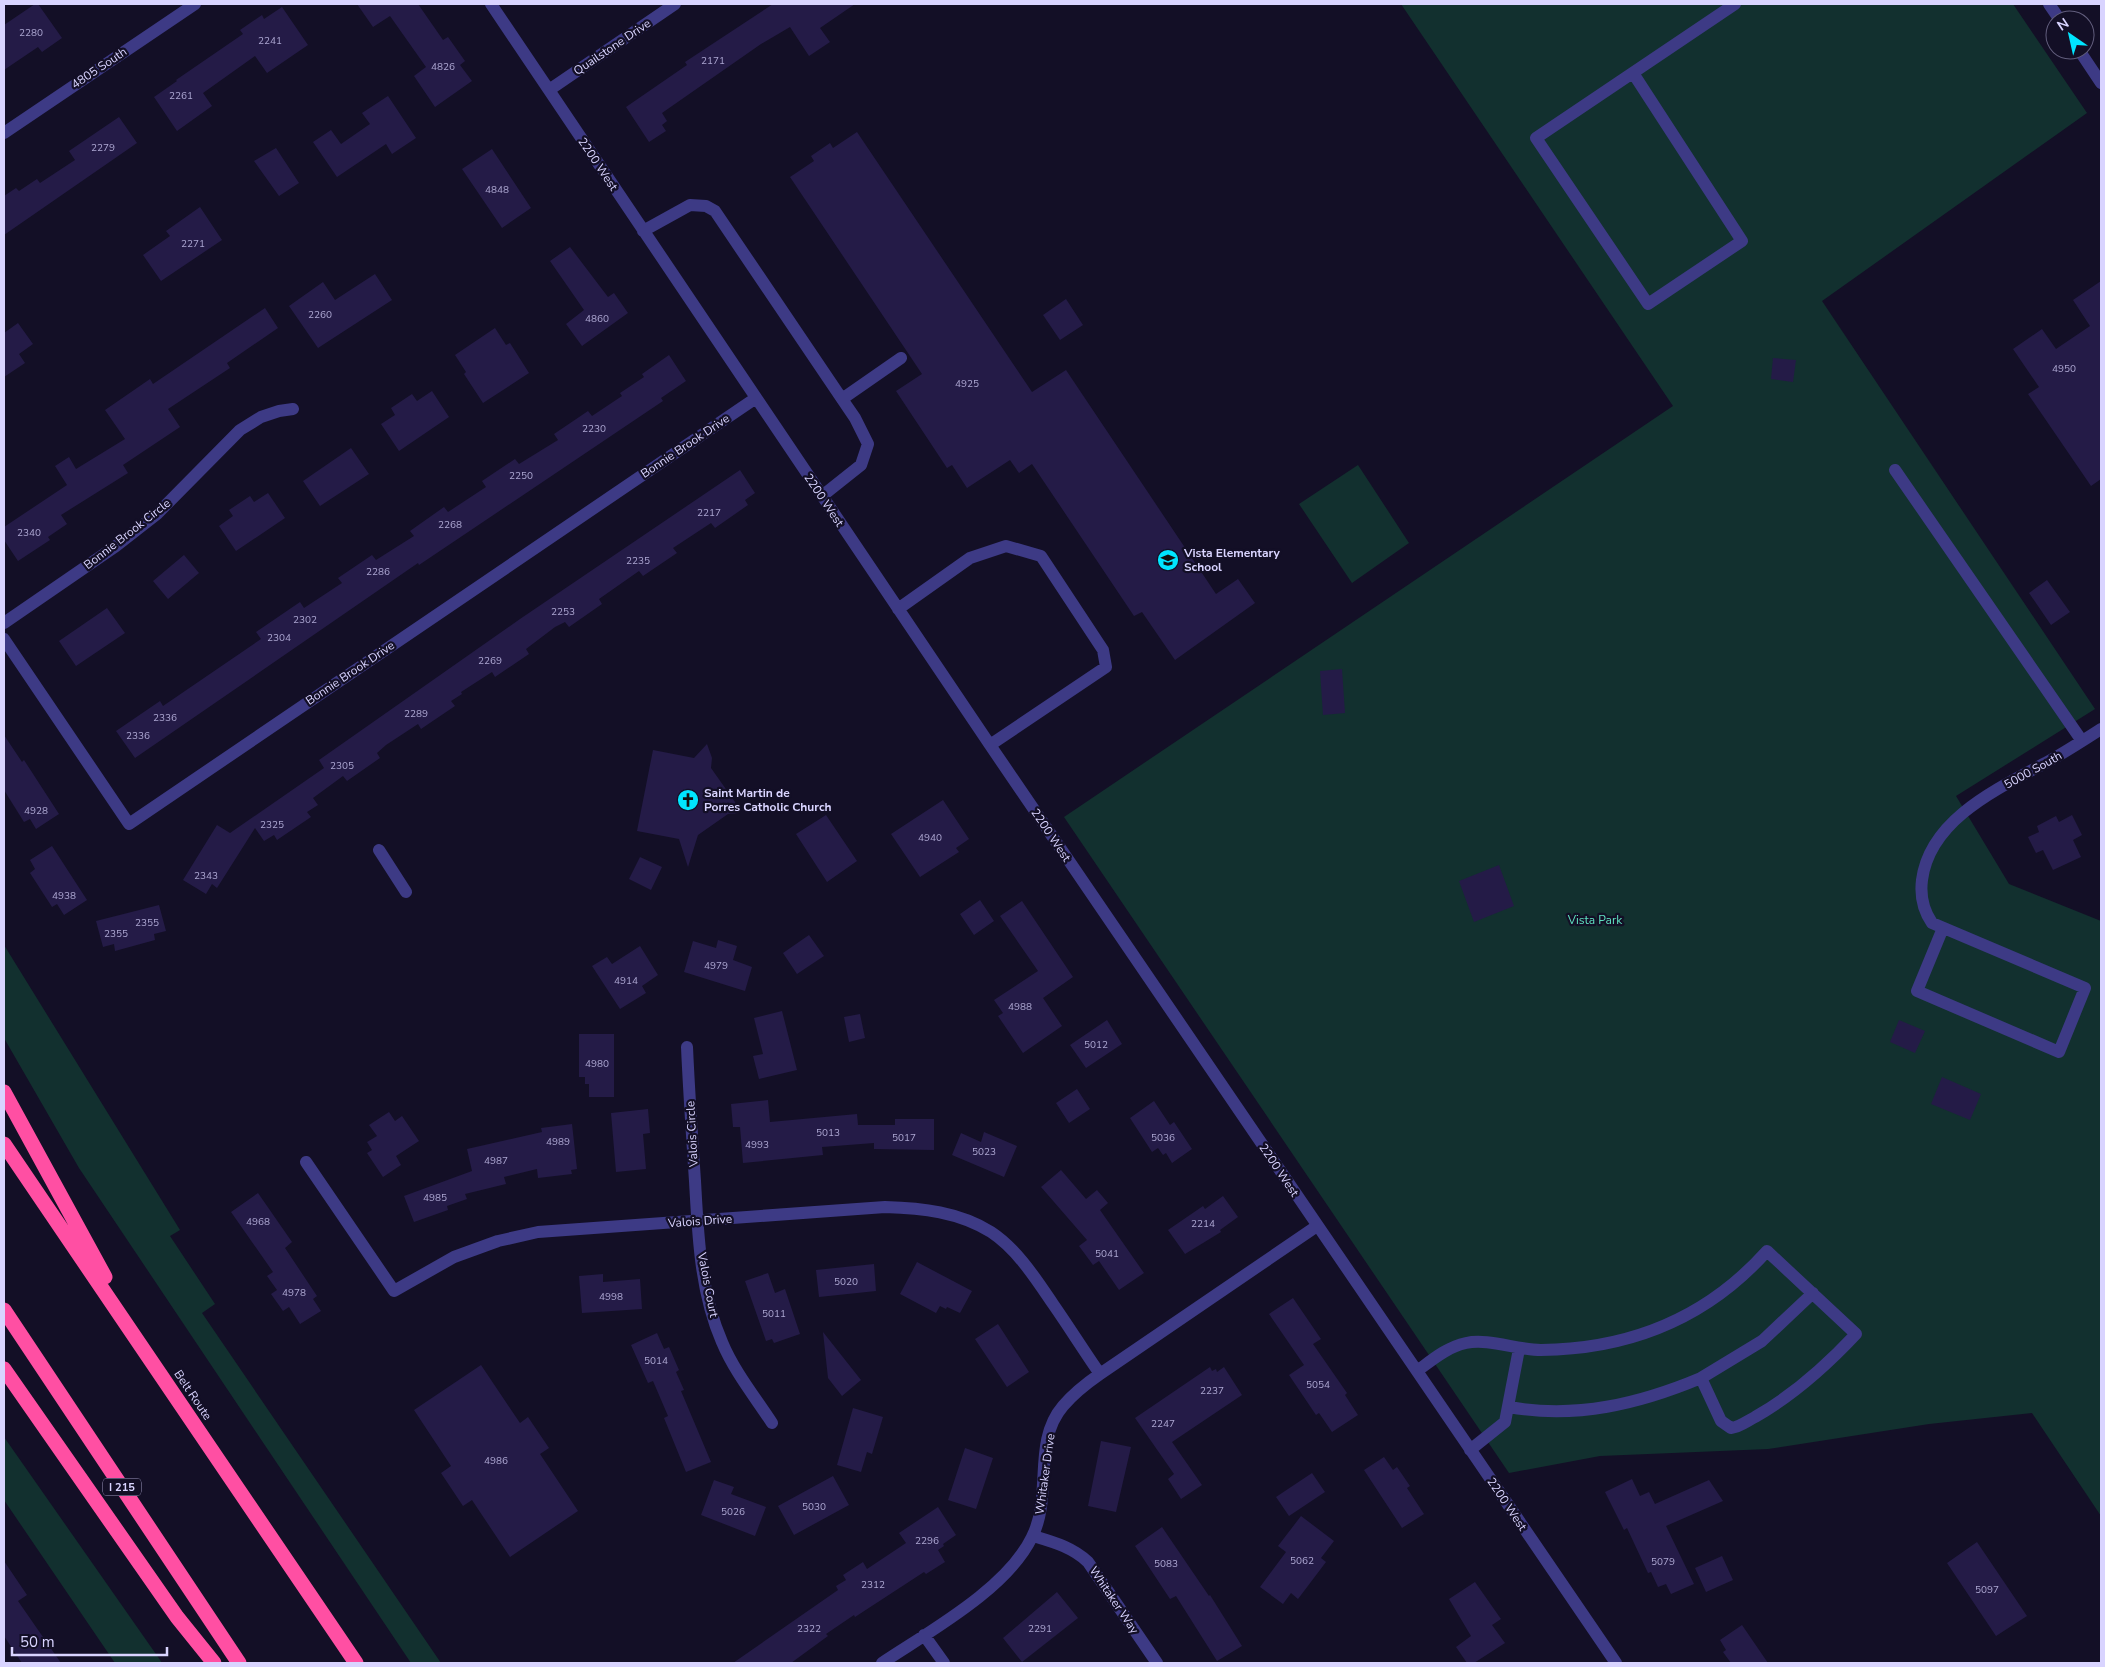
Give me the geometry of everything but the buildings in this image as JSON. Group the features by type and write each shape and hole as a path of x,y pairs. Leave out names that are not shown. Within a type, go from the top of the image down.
{"highway":[{"path":"4,1092 146,1353"},
{"name":"Belt Route","path":"4,1144 356,1663"},
{"name":"I 215","path":"4,1310 239,1663"},
{"path":"4,1369 178,1617 214,1663"}],"street":[{"name":"4805 South","path":"4,133 195,4"},
{"name":"2200 West","path":"491,4 990,745 1616,1663"},
{"name":"Quailstone Drive","path":"549,90 675,4"},
{"path":"1633,73 1742,241 1648,304 1536,138 1735,4"},
{"path":"2086,60 2101,83"},
{"path":"643,231 690,205 706,206 715,212 855,418 868,444 861,465 822,496"},
{"path":"842,399 901,358"},
{"name":"Bonnie Brook Drive","path":"4,639 129,824 756,398"},
{"name":"Bonnie Brook Circle","path":"4,623 116,546 157,514 240,430 261,417 293,409"},
{"path":"1896,470 2082,741"},
{"path":"898,609 970,558 1006,546 1041,556 1103,650 1106,667 990,745"},
{"name":"5000 South","path":"1943,928 1932,923 1924,909 1921,887 1929,856 1940,836 1965,812 1999,788 2101,729"},
{"path":"379,850 406,892"},
{"path":"1943,928 2085,988 2059,1052 1918,990 1943,928"},
{"name":"Valois Circle","path":"686,1048 697,1221"},
{"name":"Valois Drive","path":"306,1162 394,1291 454,1257 506,1239 538,1232 884,1207 914,1208 943,1212 968,1220 992,1232 1010,1248 1040,1286 1100,1374"},
{"name":"Valois Court","path":"697,1221 710,1310 722,1342 739,1373 772,1423"},
{"name":"Whitaker Drive","path":"882,1663 997,1582 1024,1553 1033,1536 1042,1510 1047,1437 1053,1421 1068,1400 1100,1374 1317,1226"},
{"path":"1416,1371 1445,1351 1466,1342 1486,1342 1519,1349 1574,1349 1636,1337 1666,1326 1721,1294 1768,1251 1856,1334 1812,1377 1764,1412 1737,1427 1731,1428 1721,1421 1700,1378"},
{"path":"1509,1407 1558,1412 1605,1408 1666,1393 1700,1378 1762,1341 1813,1293"},
{"path":"1470,1450 1505,1422 1519,1349"},
{"name":"Whitaker Way","path":"1033,1536 1067,1547 1088,1562 1158,1663"},
{"path":"924,1634 944,1663"}],"green space":[{"name":"Vista Park","path":"1401,4 2013,4 2045,51 2045,60 2051,60 2087,113 1822,301 2095,709 1956,796 2009,884 2101,921 2101,1516 2032,1413 1929,1424 1768,1449 1600,1456 1509,1473 1064,817 1673,406"},
{"path":"1358,465 1409,543 1352,583 1299,504"},
{"path":"4,945 180,1230 170,1236 215,1304 202,1313 441,1663 411,1663 79,1168 4,1038"},
{"path":"4,1437 162,1663 115,1663 4,1500"}],"place":[{"name":"Vista Elementary School","path":"1168,560"},
{"name":"Saint Martin de Porres Catholic Church","path":"688,800"}]}
